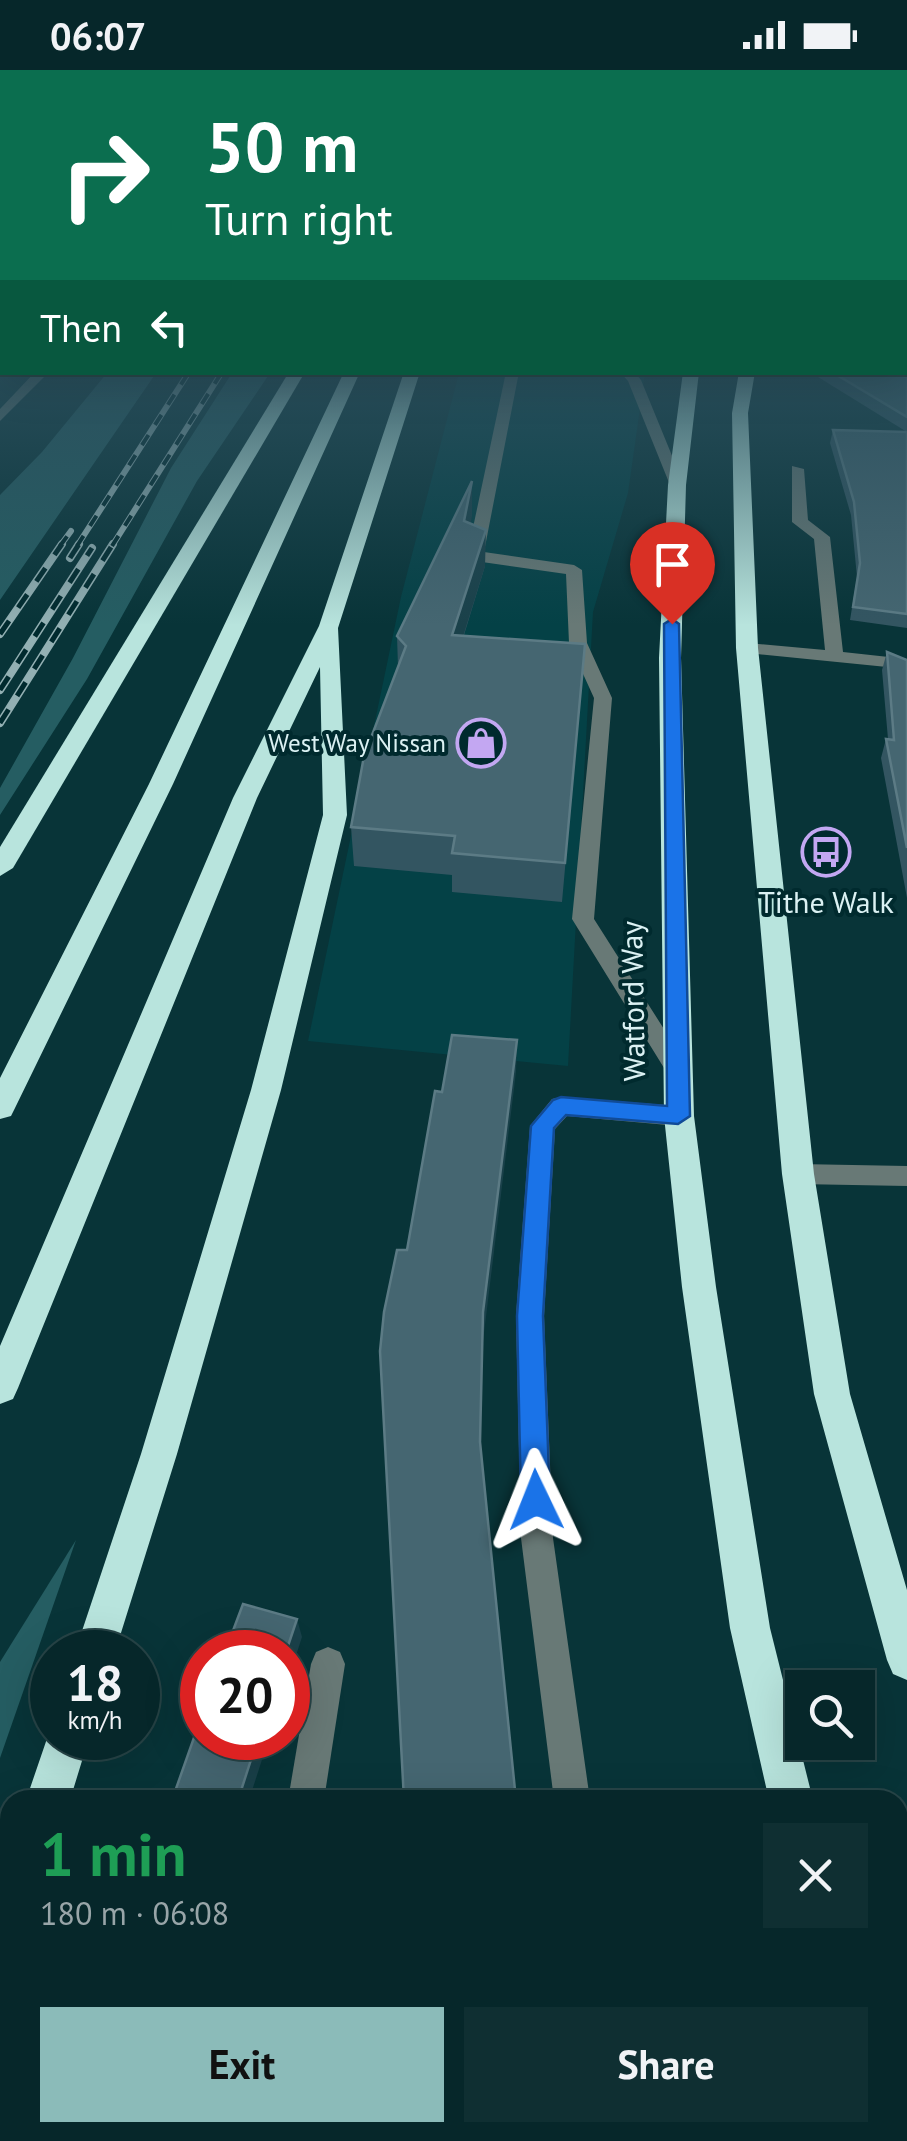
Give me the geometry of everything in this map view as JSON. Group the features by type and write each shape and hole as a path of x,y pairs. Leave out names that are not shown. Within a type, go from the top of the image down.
{"highway":[{"path":"0,868 261,432"},
{"path":"0,1108 161,784 324,432"},
{"path":"0,1388 245,798 329,626 393,432"},
{"name":"Watford Way","path":"684,432 677,486 670,658 678,1116 699,1287 750,1628 789,1790"},
{"path":"741,432 747,648 798,1174 832,1394 907,1660"},
{"path":"102,1630 159,1454 266,1090 335,815 329,626"},
{"path":"51,1790 61,1760"}],"street":[{"path":"501,432 475,556 574,570 578,644 603,698 583,919 678,1070"},
{"path":"655,432 677,486"},
{"path":"797,468 800,522 822,536 834,655"},
{"path":"747,648 907,664"},
{"path":"571,1790 537,1538 530,1316 542,1126 561,1106 678,1116"},
{"path":"798,1174 907,1176"},
{"path":"308,1790 328,1664"}],"shaded area":[{"path":"59,432 116,432 0,600 0,495"},
{"path":"194,432 230,432 197,481 87,679 0,815 0,788 73,658 171,468"},
{"path":"444,432 637,432 628,493 593,612 568,1066 308,1041 401,597"},
{"path":"76,1540 45,1630 30,1630 30,1672 0,1758 0,1662"}],"building":[{"path":"833,432 907,432 907,614 853,607 860,563 854,502"},
{"name":"West Way Nissan","path":"472,481 464,521 486,530 452,635 585,644 565,863 452,853 455,836 351,827 364,756 406,646 397,636"},
{"path":"887,652 907,660 907,848 886,739 894,740"},
{"path":"452,1035 517,1040 483,1312 480,1442 515,1790 403,1790 380,1351 397,1250 407,1250 435,1091 442,1092"},
{"path":"243,1604 297,1619 293,1630 233,1630"},
{"path":"186,1760 251,1760 241,1790 176,1790"}],"railway":[{"path":"77,546 151,432"},
{"path":"112,546 184,432"},
{"path":"60,546 71,531"},
{"path":"0,634 62,544"},
{"path":"70,558 79,544"},
{"path":"0,723 113,544"},
{"path":"0,690 92,548"}],"place":[{"name":"West Way Nissan","path":"481,743"},
{"name":"Tithe Walk","path":"826,852"}],"route":[{"path":"536,1500 530,1316 542,1126 561,1106 678,1116 672,624"}]}
